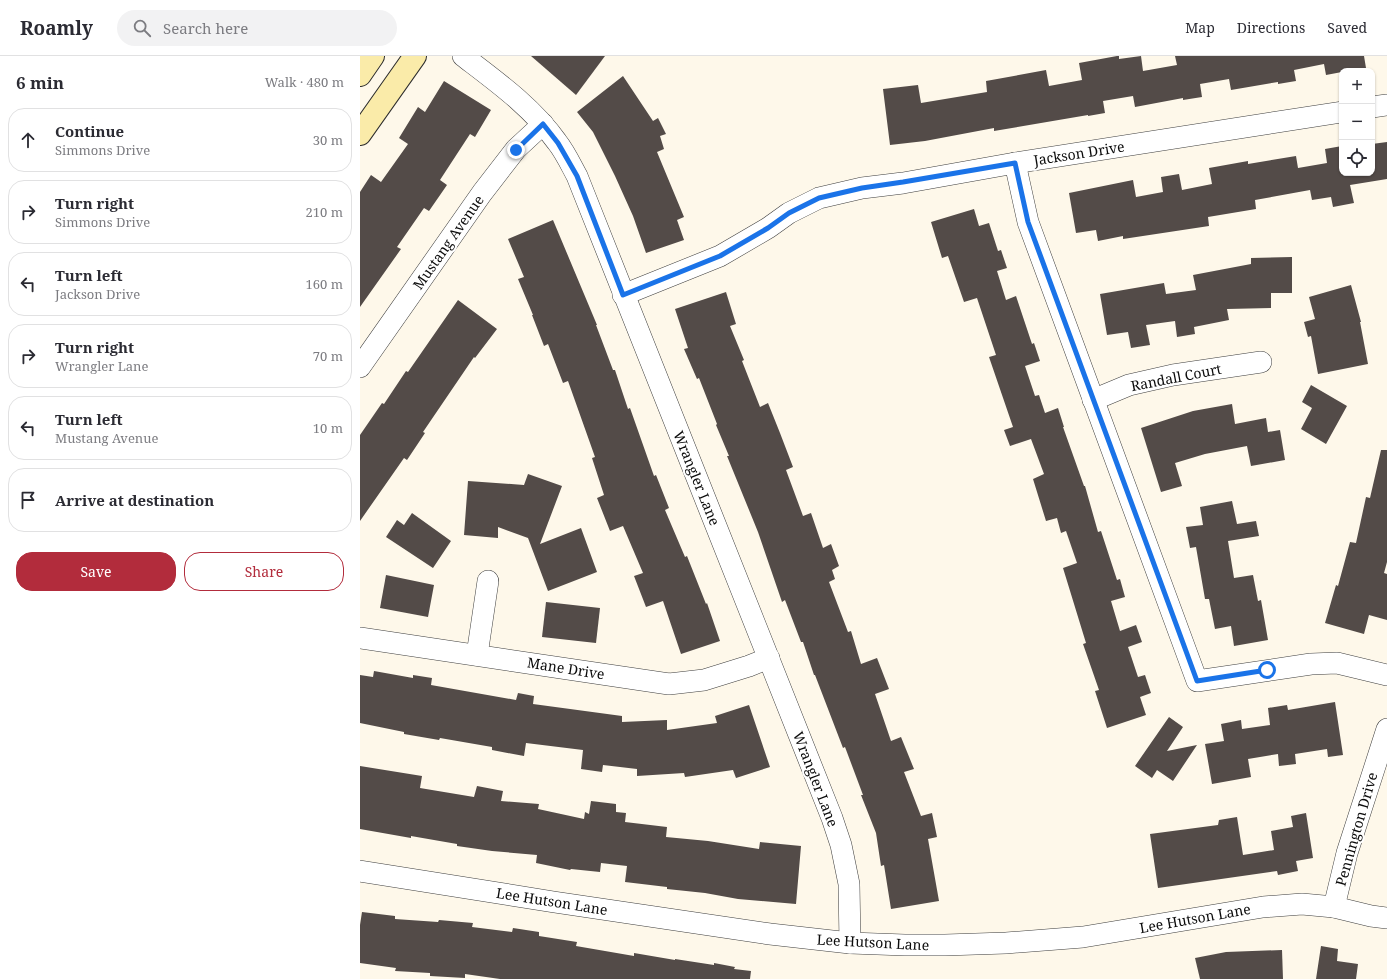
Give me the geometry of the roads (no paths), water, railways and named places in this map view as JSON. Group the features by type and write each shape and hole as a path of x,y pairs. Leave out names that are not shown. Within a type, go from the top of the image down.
{"main road":[{"path":"360,75 373,56"},
{"path":"360,134 414,56"}],"street":[{"name":"Wrangler Lane","path":"463,56 507,89 528,108 558,143 577,176 832,818 841,845 849,884 850,942"},
{"path":"1375,107 1387,105"},
{"name":"Jackson Drive","path":"623,295 720,256 768,228 789,213 819,198 862,188 1339,112"},
{"name":"Mustang Avenue","path":"360,366 482,193 516,150 543,124"},
{"path":"1015,163 1028,222 1197,681 1311,664 1331,663 1337,663 1387,675"},
{"name":"Randall Court","path":"1093,400 1129,385 1173,375 1261,362"},
{"path":"477,654 488,581"},
{"name":"Mane Drive","path":"360,638 477,654 669,684 704,680 750,666 769,658"},
{"name":"Pennington Drive","path":"1334,907 1347,853 1387,729"},
{"name":"Lee Hutson Lane","path":"360,871 770,934 850,942 904,945 1006,943 1075,938 1263,907 1302,904 1334,907 1371,916 1387,918"}]}
